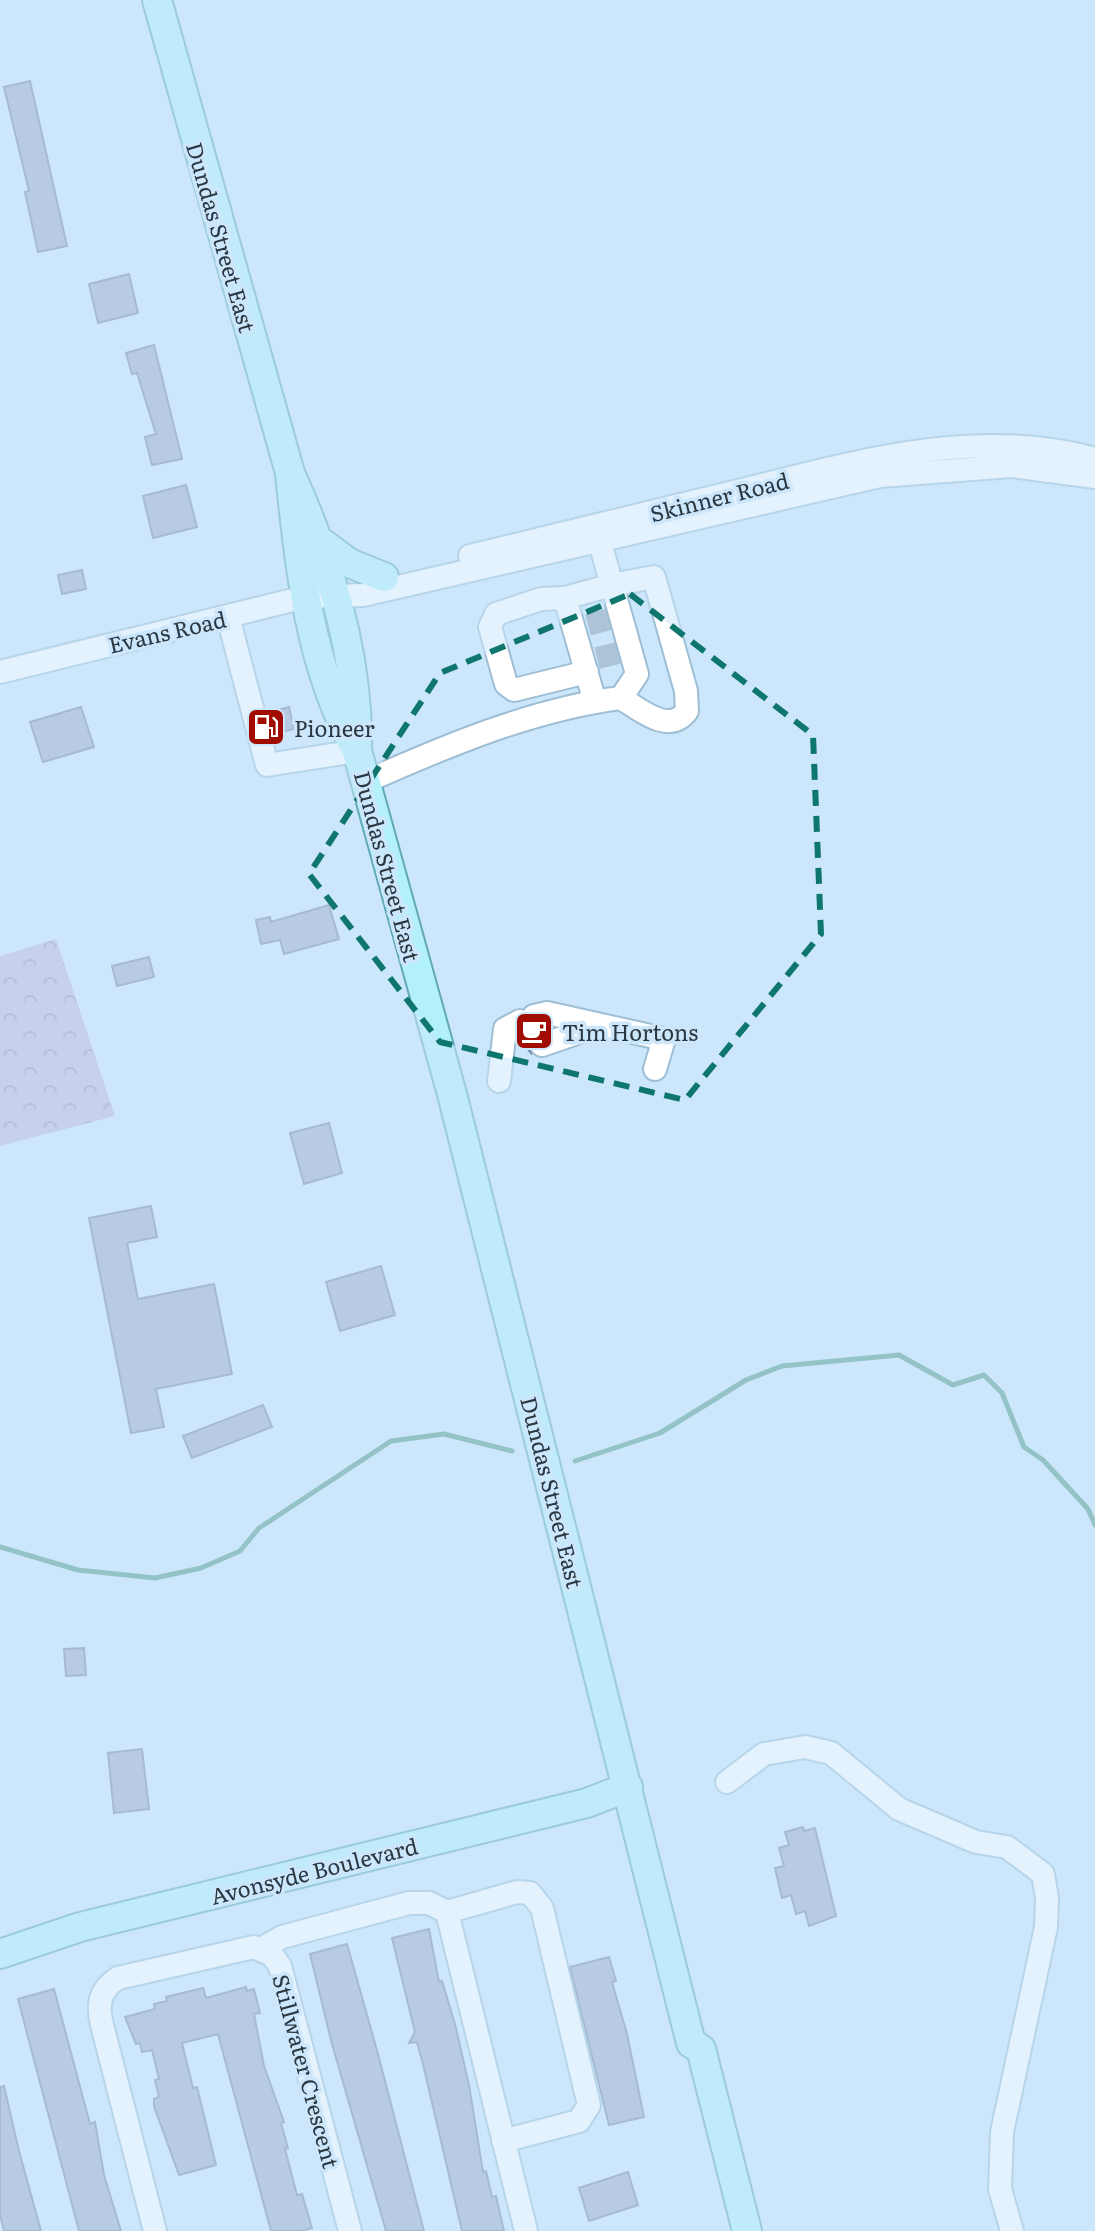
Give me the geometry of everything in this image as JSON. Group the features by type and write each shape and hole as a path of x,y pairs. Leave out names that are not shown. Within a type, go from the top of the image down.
{"main road":[{"name":"Dundas Street East","path":"157,0 290,473 343,594 358,702 357,751"},
{"name":"Dundas Street East","path":"290,473 305,597 335,713 357,751 452,1094 691,2043 701,2049 747,2231"},
{"path":"317,539 349,563 384,577"},
{"name":"Avonsyde Boulevard","path":"0,1954 80,1927 587,1803 628,1787"}],"street":[{"name":"Skinner Road","path":"343,594 384,577 873,458 969,446 1031,446 1095,459"},
{"name":"Skinner Road","path":"343,594 363,595 600,543 880,476 1012,466 1095,477"},
{"path":"600,543 626,651 637,674 621,698"},
{"path":"365,782 444,747 595,702 621,698 651,717 669,722 681,719 687,711 686,691 654,577 565,598 541,599 496,614 490,627 506,684 514,690 589,664"},
{"name":"Evans Road","path":"0,672 305,597 343,594"},
{"path":"565,598 581,626 595,702"},
{"path":"228,617 267,765 357,751"},
{"path":"601,1025 535,1047 501,1070 505,1029 527,1018 547,1013 601,1025 664,1039 655,1069"},
{"path":"727,1782 764,1754 805,1747 831,1753 899,1809 976,1842 1007,1847 1043,1874 1047,1898 1046,1927 1002,2132 1000,2189 1012,2231"},
{"path":"261,1949 282,1937 409,1903 429,1903 447,1912 517,1892 530,1893 542,1908 588,2093 586,2114 579,2121 503,2141"},
{"path":"447,1912 526,2231"},
{"name":"Stillwater Crescent","path":"155,2231 102,2025 99,2001 109,1984 118,1978 246,1947 261,1949 272,1955 280,1966 350,2231"}],"highlighted area":[{"path":"630,594 813,735 821,934 685,1100 440,1042 309,874 440,673"}],"green space":[{"path":"56,939 115,1116 0,1146 0,956"}],"building":[{"path":"30,81 67,246 38,252 25,192 29,191 4,87"},
{"path":"129,274 138,313 98,323 89,284"},
{"path":"154,345 182,459 152,465 145,437 156,434 137,373 132,374 126,353"},
{"path":"186,485 197,527 153,538 143,496"},
{"path":"82,570 86,589 62,594 58,575"},
{"path":"81,707 94,747 43,762 30,722"},
{"path":"289,707 294,729 273,734 268,713"},
{"path":"329,905 339,939 284,954 280,940 261,944 256,920 270,917 271,922"},
{"path":"149,957 154,977 117,986 112,966"},
{"path":"549,1028 531,1036 531,1053 521,1041 518,1042 531,1030"},
{"path":"329,1123 342,1173 304,1184 290,1133"},
{"path":"151,1206 157,1237 127,1243 138,1299 214,1284 232,1374 156,1389 164,1427 131,1433 89,1218"},
{"path":"381,1266 395,1315 340,1331 326,1282"},
{"path":"263,1405 272,1427 192,1458 183,1436"},
{"path":"84,1648 86,1675 66,1676 64,1649"},
{"path":"142,1749 149,1809 114,1813 108,1753"},
{"path":"803,1827 804,1831 815,1828 836,1916 809,1926 805,1911 796,1914 791,1895 782,1898 775,1868 784,1866 779,1848 789,1845 785,1832"},
{"path":"429,1929 439,1982 442,1981 455,2024 469,2085 483,2172 486,2171 492,2197 496,2196 504,2231 462,2231 417,2042 409,2043 415,2032 392,1938"},
{"path":"347,1944 424,2231 386,2231 332,2044 310,1954"},
{"path":"609,1957 616,1981 612,1982 627,2034 644,2117 609,2125 570,1967"},
{"path":"246,1987 247,1991 254,1989 260,2013 254,2014 264,2066 284,2122 281,2123 288,2148 285,2149 297,2195 302,2194 312,2228 301,2231 271,2231 218,2034 182,2043 193,2088 197,2087 216,2165 179,2175 154,2106 154,2099 159,2097 155,2080 159,2079 152,2050 142,2052 125,2017 155,2009 154,2004 167,2001 166,1997 203,1988 206,1998"},
{"path":"54,1989 90,2124 95,2122 104,2175 121,2231 79,2231 18,1999"},
{"path":"4,2086 41,2231 4,2231 0,2215 0,2087"},
{"path":"628,2172 638,2205 589,2221 579,2188"}],"waterway":[{"path":"575,1461 660,1433 746,1380 782,1366 899,1355 953,1385 984,1375 1002,1393 1024,1447 1043,1460 1088,1509 1095,1525"},
{"path":"0,1547 78,1570 155,1578 201,1568 240,1551 259,1528 391,1441 444,1434 512,1451"}],"tunnel":[{"path":"588,625 613,618"},
{"path":"597,658 622,652"}],"place":[{"name":"Pioneer","path":"266,727"},
{"name":"Tim Hortons","path":"534,1031"}]}
